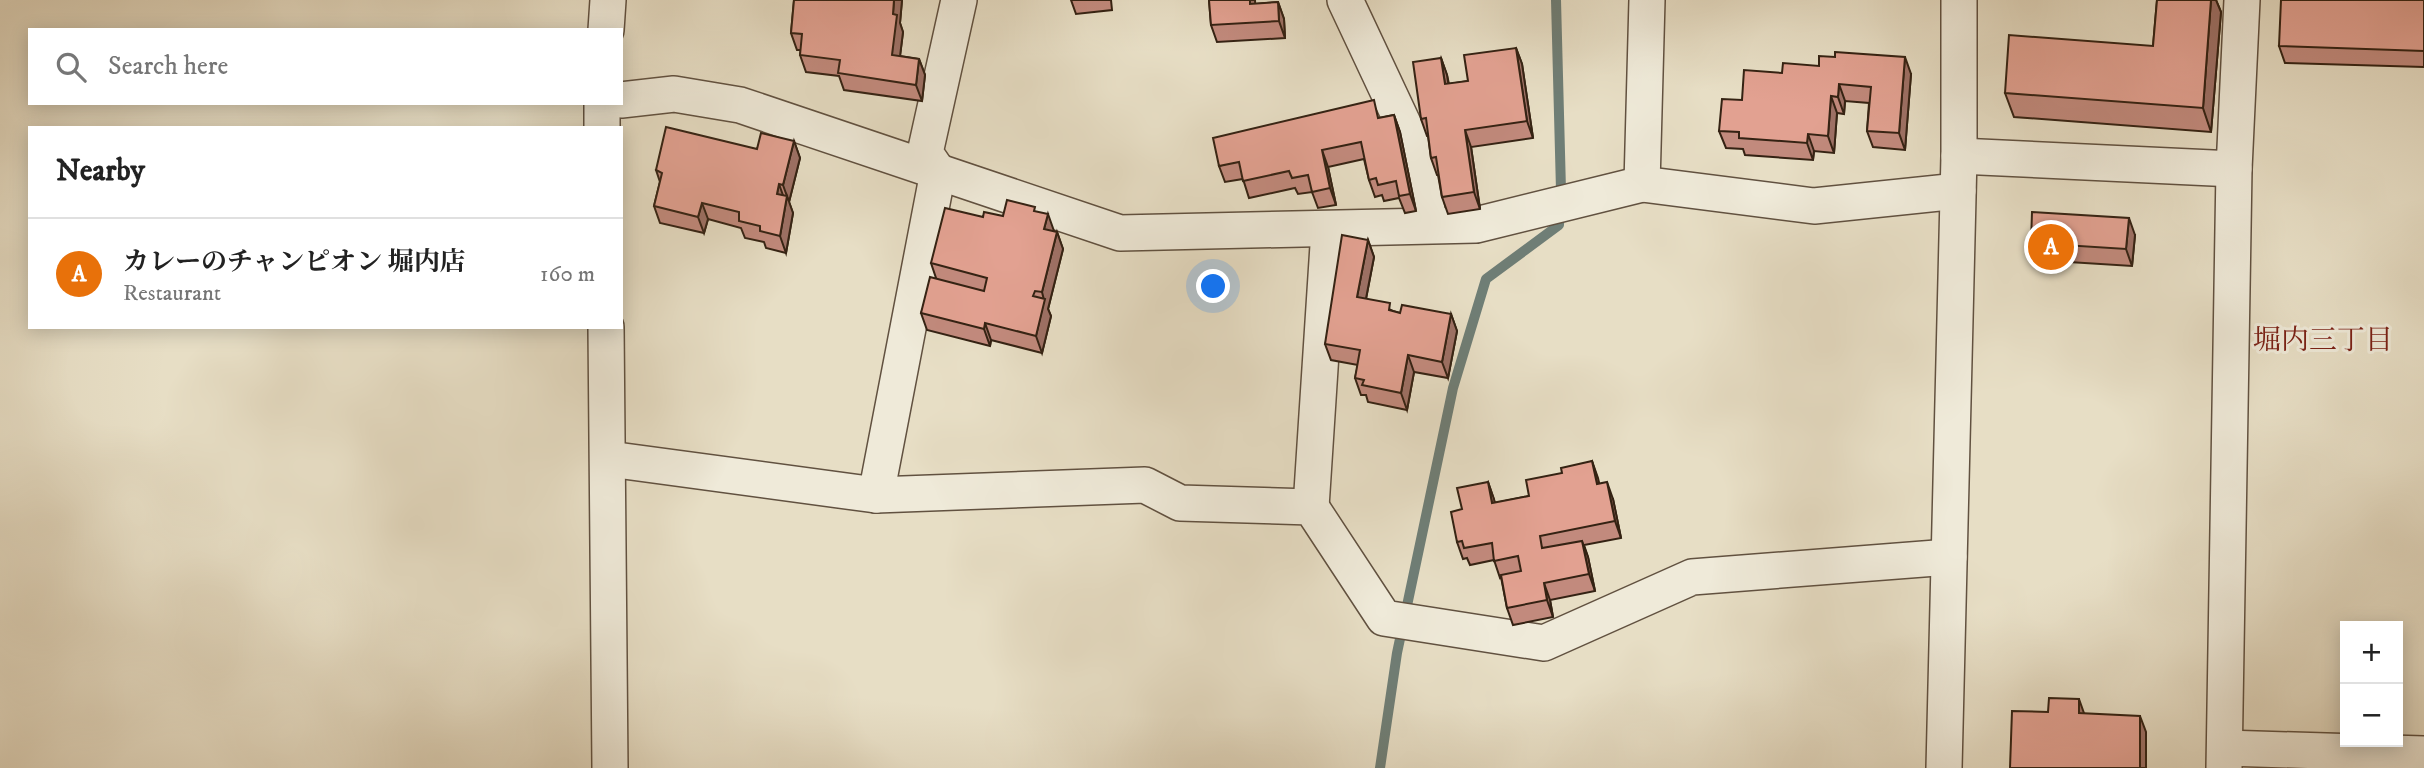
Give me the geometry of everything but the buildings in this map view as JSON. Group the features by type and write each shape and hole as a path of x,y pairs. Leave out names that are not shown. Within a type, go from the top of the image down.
{"street":[{"path":"606,28 608,0"},
{"path":"876,495 939,172 925,153 959,0"},
{"path":"1345,0 1415,149 1430,225"},
{"path":"1642,184 1647,0"},
{"path":"1944,768 1959,156 1959,0"},
{"path":"2242,0 2234,169 2225,758 2424,754"},
{"path":"623,100 674,94 740,105 1120,233 1476,225 1642,184 1814,206 1958,191"},
{"path":"602,105 603,126"},
{"path":"1959,156 2234,169"},
{"path":"1329,230 1311,507 1384,618 1544,643 1692,577 1949,557"},
{"path":"606,329 610,768"},
{"path":"608,459 876,495 1145,485 1180,503 1311,507"}],"waterway":[{"path":"1380,768 1397,653 1453,388 1486,279 1559,225 1561,190 1556,0"}],"place":[{"name":"カレーのチャンピオン 堀内店","path":"2051,247"}],"district":[{"name":"堀内三丁目","path":"2323,340"}]}
